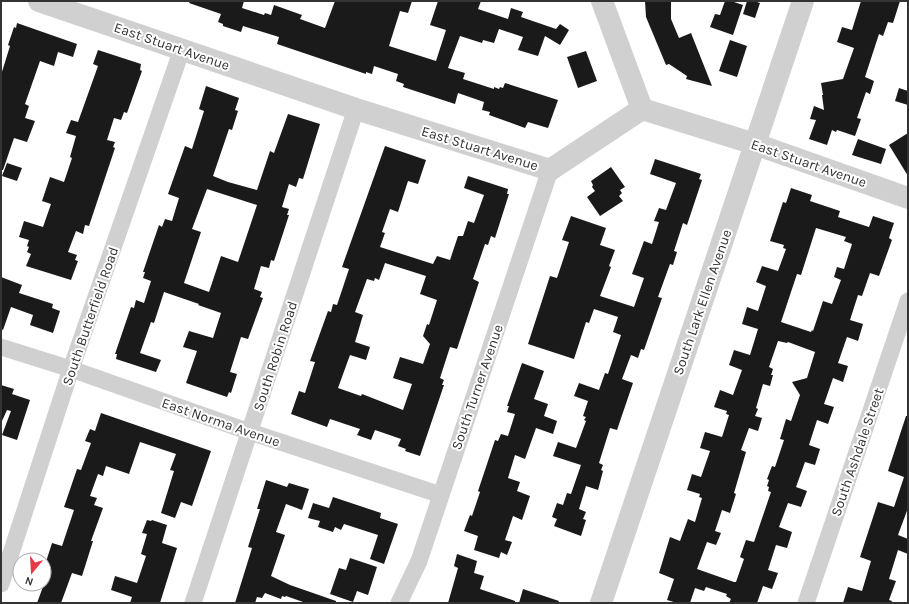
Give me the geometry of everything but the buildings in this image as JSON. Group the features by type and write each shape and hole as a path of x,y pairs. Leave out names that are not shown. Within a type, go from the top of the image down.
{"street":[{"name":"East Stuart Avenue","path":"39,1 356,109 550,170 642,108 755,144 908,198"},
{"path":"603,1 642,108"},
{"name":"South Lark Ellen Avenue","path":"601,603 803,1"},
{"name":"South Butterfield Road","path":"1,584 71,369 182,49"},
{"name":"South Robin Road","path":"193,603 356,109"},
{"name":"South Turner Avenue","path":"399,603 419,562 550,170"},
{"name":"South Ashdale Street","path":"806,603 908,301"},
{"name":"East Norma Avenue","path":"1,347 71,369 250,432 441,495"}]}
